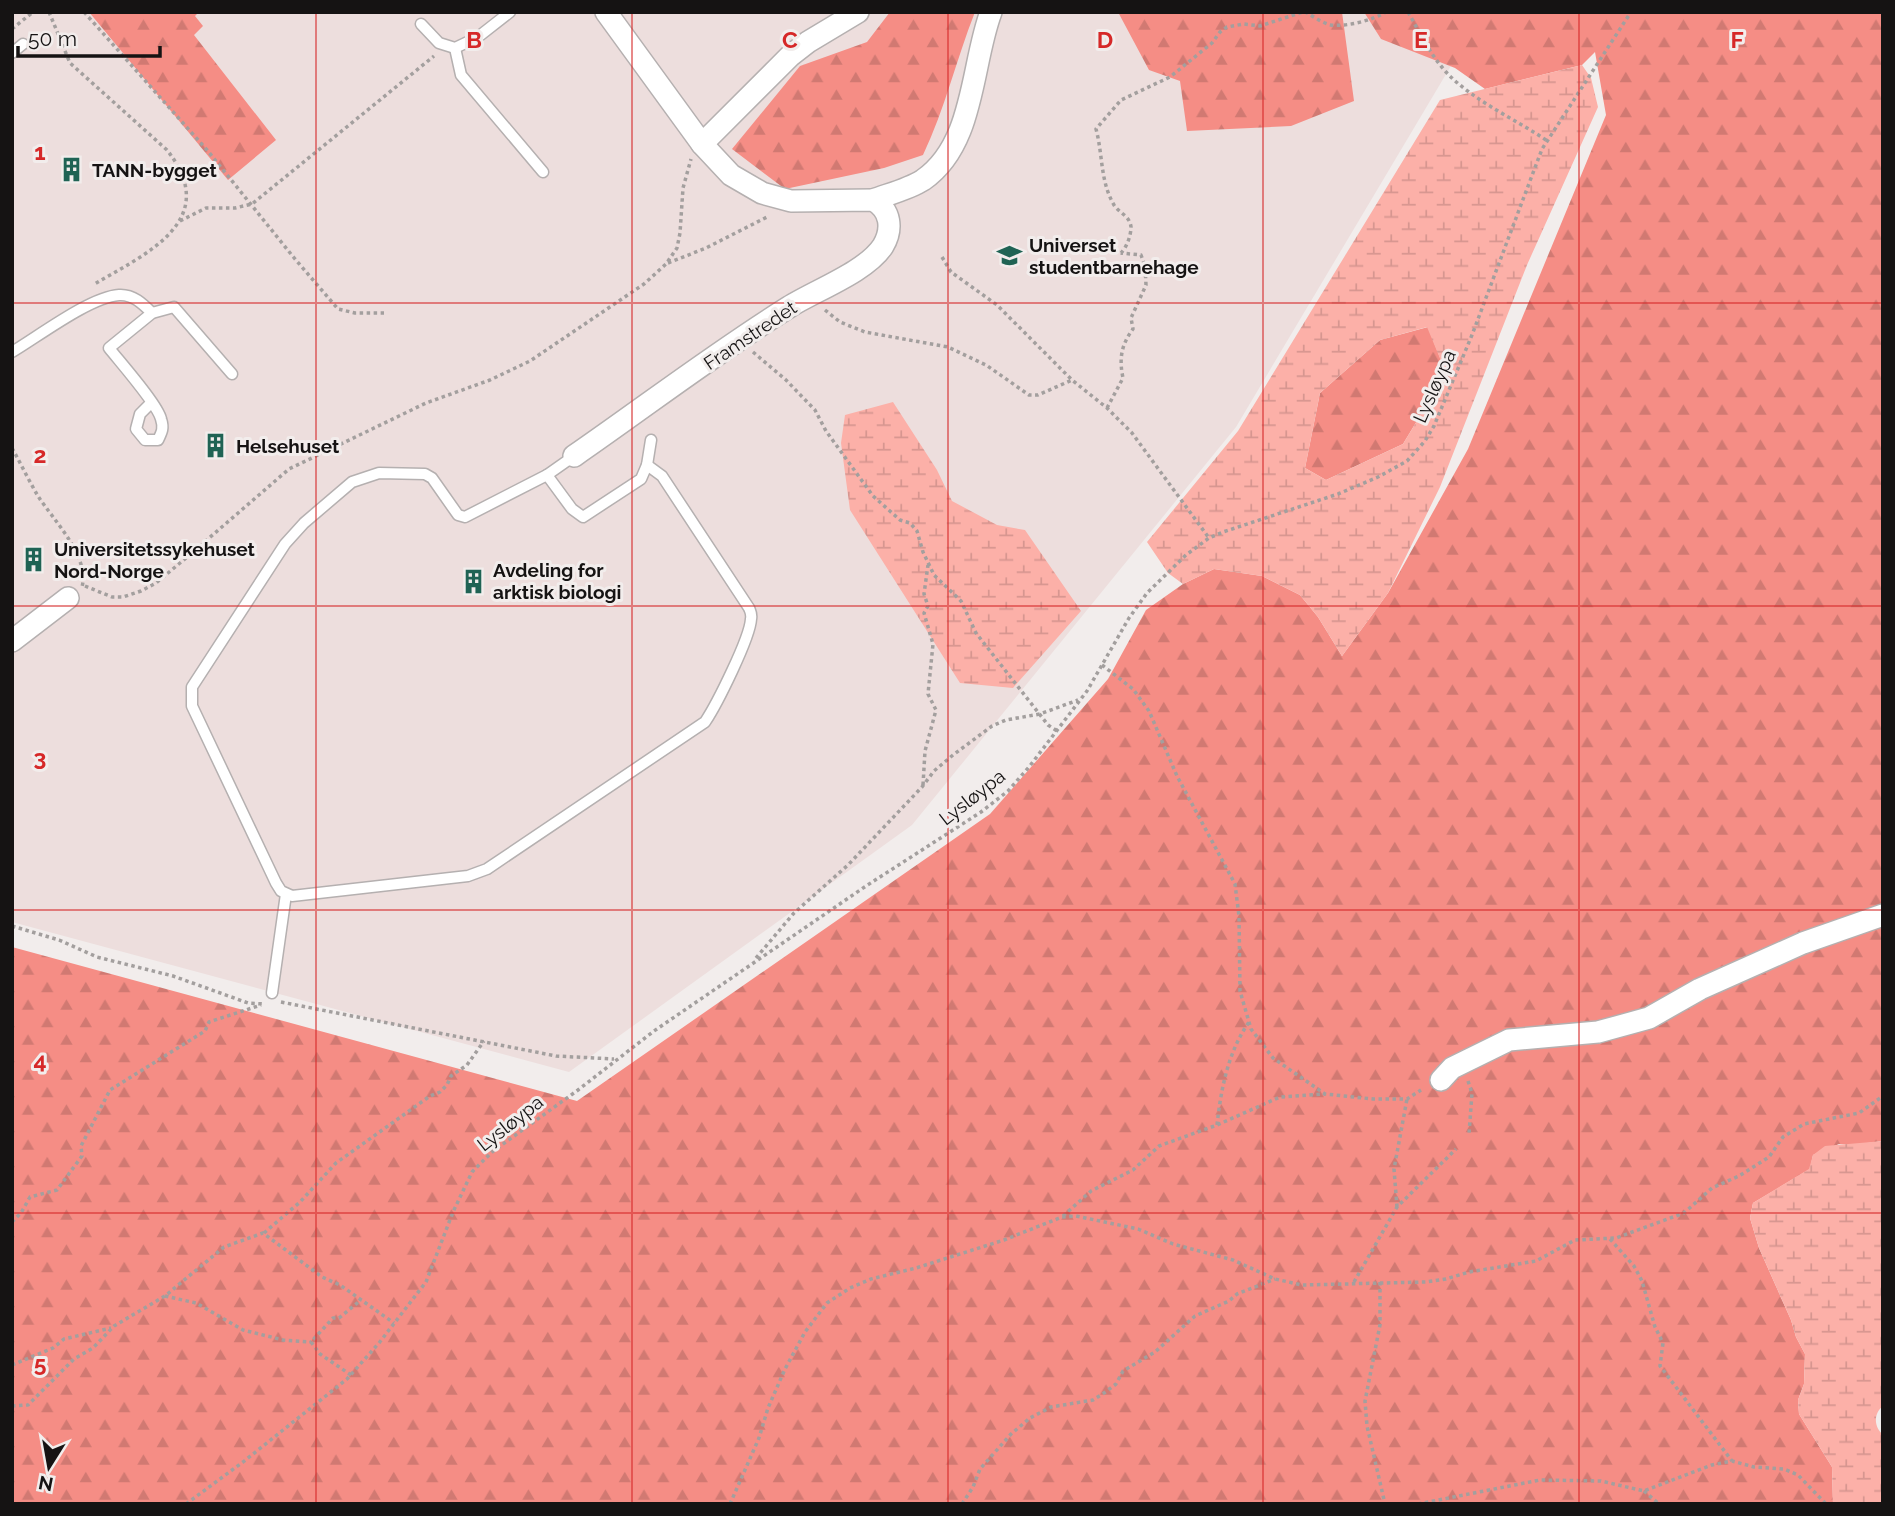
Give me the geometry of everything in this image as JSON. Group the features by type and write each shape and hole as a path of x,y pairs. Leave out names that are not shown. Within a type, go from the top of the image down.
{"street":[{"path":"606,12 702,144 731,175 747,186 776,198 804,202 873,200 923,180 935,169 953,145 967,111 982,36 991,12"},
{"path":"702,144 790,57 808,42 858,12"},
{"name":"Framstredet","path":"574,456 742,339 861,266 881,248 887,238 890,222 882,205 873,200"},
{"path":"12,641 68,598"},
{"path":"1441,1080 1452,1068 1509,1040 1598,1032 1649,1018 1700,989 1803,943 1883,915"}],"lane":[{"path":"450,47 478,37 510,12"},
{"path":"421,24 430,36 450,47 461,75 542,172"},
{"path":"12,53 23,44"},
{"path":"12,352 92,303 121,295 140,300 152,313"},
{"path":"151,403 109,348 152,313 174,307 232,374"},
{"path":"547,475 572,509 583,517 641,479 647,465 651,440"},
{"path":"574,456 547,475 465,517 458,515 432,478 425,474 379,473 352,482 291,536 206,662 192,687 192,706 276,883 286,894 292,896 468,876 487,869 705,722 721,695 752,615 662,477 647,465"},
{"path":"272,993 286,894"}],"path":[{"path":"12,29 33,12"},
{"path":"49,12 70,63 177,162 186,189 185,209 166,240 83,292"},
{"path":"85,12 252,204 338,309 355,313 384,313"},
{"path":"1121,253 1126,248 1131,228 1129,220 1115,207 1102,176 1102,151 1096,129 1121,100 1170,77 1212,43 1227,27 1244,24 1260,26 1304,12 1329,25 1344,24 1380,16 1386,12"},
{"path":"1408,12 1422,40 1447,73 1474,94 1546,140"},
{"name":"Lysløypa","path":"186,1504 351,1375 426,1282 472,1172 513,1135 753,962 981,812 1008,791 1080,699 1147,593 1186,555 1209,538 1359,485 1398,467 1414,455 1434,426 1472,335 1546,140 1631,12"},
{"path":"180,221 206,208 235,208 252,204 450,47"},
{"path":"12,448 39,497 58,522 81,562 83,585 112,597 123,597 156,583 289,469 426,403 490,380 530,361 644,284 666,264 679,242 682,188 688,162 702,144"},
{"path":"666,264 706,248 755,221 804,202"},
{"path":"1107,250 1142,255 1146,285 1131,318 1133,329 1125,339 1121,351 1123,378 1107,408"},
{"path":"942,257 951,272 997,305 1072,380 1107,408 1132,433 1209,538"},
{"path":"810,295 840,322 884,337 948,347 986,365 1029,395 1038,395 1072,380"},
{"path":"742,339 815,410 826,431 873,496 901,520 911,523 921,541 928,563 941,583 952,590 961,601 976,634 1040,714 1057,731"},
{"path":"922,787 925,751 936,710 928,694 933,644 924,613 928,606 924,594 928,563"},
{"path":"1102,665 1133,689 1149,712 1177,776 1235,884 1240,991 1251,1029 1273,1058 1325,1094"},
{"path":"753,962 794,913 848,865 934,771 992,726 1006,720 1040,714 1080,699"},
{"path":"12,926 59,940 97,957 173,976 248,1003 263,1004"},
{"path":"12,1222 30,1197 57,1190 82,1156 80,1146 110,1090 205,1031 209,1022 274,1001 556,1056 616,1059"},
{"path":"1217,1125 1224,1081 1232,1055 1250,1022"},
{"path":"12,1406 28,1405 74,1359 93,1348 114,1326 165,1296 224,1247 263,1233 287,1215 336,1163 429,1096 440,1092 451,1076 467,1065 484,1041"},
{"path":"1462,1063 1472,1093 1469,1134"},
{"path":"1062,1217 1091,1191 1133,1170 1158,1146 1217,1125 1280,1097 1325,1094 1407,1099 1421,1090"},
{"path":"730,1504 759,1438 768,1408 804,1332 827,1303 849,1288 871,1279 916,1268 1004,1240 1062,1217 1076,1216 1138,1229 1173,1244 1233,1260 1275,1279 1302,1285 1380,1281 1426,1282 1447,1279 1469,1272 1536,1261 1575,1240 1610,1239 1684,1213 1712,1188 1740,1176 1769,1157 1783,1137 1804,1124 1859,1113 1883,1096"},
{"path":"1397,1207 1394,1169 1407,1099"},
{"path":"1354,1282 1397,1207 1457,1149"},
{"path":"263,1233 311,1270 394,1323"},
{"path":"1610,1239 1634,1266 1642,1280 1655,1327 1663,1343 1660,1366 1732,1461"},
{"path":"962,1504 980,1469 1011,1434 1030,1418 1051,1407 1093,1400 1116,1384 1123,1371 1155,1352 1195,1316 1229,1301 1237,1294 1275,1279"},
{"path":"1380,1281 1380,1325 1365,1401 1367,1426 1385,1504"},
{"path":"165,1296 196,1303 243,1330 284,1340 310,1342 320,1354 351,1375"},
{"path":"310,1342 333,1318 339,1318 361,1300"},
{"path":"12,1365 52,1348 64,1339 116,1327"},
{"path":"1644,1491 1712,1465 1732,1461 1754,1467 1784,1469 1798,1475 1826,1504"},
{"path":"1418,1504 1540,1480 1601,1481 1644,1491 1659,1504"}],"shaded area":[{"path":"12,12 1483,12 1236,427 912,825 569,1072 12,922"}],"green space":[{"path":"89,12 199,12 195,16 203,26 194,35 276,140 228,180"},
{"path":"890,12 975,12 938,120 923,155 884,168 785,189 732,149 800,66 867,42"},
{"path":"1118,12 1342,12 1354,101 1291,126 1187,131 1180,81 1149,70"},
{"path":"1364,12 1883,12 1883,1141 1839,1144 1813,1155 1810,1169 1753,1203 1750,1218 1759,1248 1805,1354 1804,1384 1798,1400 1799,1414 1832,1467 1833,1504 12,1504 12,947 577,1101 990,814 1108,679 1146,610 1183,584 1214,569 1262,576 1300,595 1318,617 1342,656 1388,593 1468,449 1606,115 1595,52 1582,65 1485,89 1455,68 1381,39"},
{"path":"1582,65 1591,78 1598,107 1527,265 1440,487 1388,593 1342,656 1318,617 1300,595 1262,576 1214,569 1183,584 1168,573 1147,542 1238,431 1440,100","holes":["1427,327 1446,373 1403,444 1326,480 1305,468 1320,393 1380,340"]},
{"path":"1428,327 1446,373 1403,444 1326,480 1305,468 1320,393 1380,340"},
{"path":"893,402 937,470 952,501 997,525 1025,530 1081,611 1013,688 960,683 850,510 841,443 845,415"},
{"path":"1883,1141 1883,1406 1876,1420 1883,1435 1883,1504 1833,1504 1832,1467 1799,1414 1798,1400 1804,1384 1805,1354 1759,1248 1750,1218 1753,1203 1809,1169 1813,1155 1825,1146"}],"place":[{"name":"TANN-bygget","path":"72,170"},
{"name":"Universet studentbarnehage","path":"1009,256"},
{"name":"Helsehuset","path":"216,446"},
{"name":"Universitetssykehuset Nord-Norge","path":"34,560"},
{"name":"Avdeling for arktisk biologi","path":"473,581"}]}
